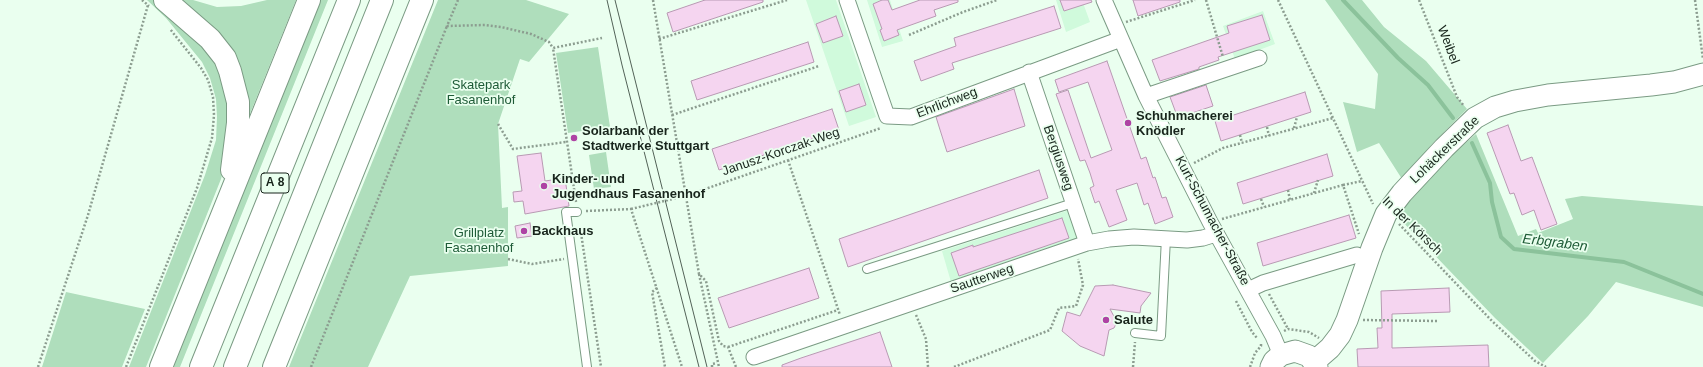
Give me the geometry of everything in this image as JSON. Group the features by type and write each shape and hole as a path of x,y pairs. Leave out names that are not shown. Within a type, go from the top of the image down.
{"highway":[{"path":"161,367 309,0"},
{"name":"A 8","path":"201,367 349,0"},
{"name":"A 8","path":"235,367 382,0"},
{"path":"274,367 422,0"},
{"path":"155,5 210,39 225,58 238,102 238,123 229,197"}],"street":[{"path":"847,0 886,116"},
{"name":"Kurt-Schumacher-Straße","path":"1104,0 1146,96 1213,228 1273,336 1276,361"},
{"name":"Ehrlichweg","path":"886,116 911,117 1121,39"},
{"path":"1146,96 1259,58"},
{"name":"Bergiusweg","path":"1029,72 1073,203 1081,245"},
{"name":"Lohäckerstraße","path":"1316,364 1334,344 1347,320 1372,248 1386,214 1402,193 1475,118 1495,107 1515,101 1548,95 1651,86 1674,82 1703,74"},
{"name":"Sautterweg","path":"754,357 1081,245 1109,239 1134,237 1187,240 1203,238 1213,228"},
{"path":"1248,290 1263,283 1357,255"},
{"path":"1276,361 1295,351 1303,353 1316,364"}],"lane":[{"path":"867,269 1073,203"},
{"path":"577,212 566,212 588,367"},
{"path":"1135,333 1161,336 1166,238"}],"path":[{"path":"38,367 155,5 142,0"},
{"path":"311,367 458,0"},
{"path":"653,0 685,196 718,367"},
{"path":"659,39 788,0"},
{"path":"909,35 963,12 997,0"},
{"path":"1114,25 1196,0"},
{"path":"1206,0 1227,69"},
{"name":"In der Körsch","path":"1278,0 1374,206 1395,220 1492,321 1535,361 1546,367"},
{"name":"Weibel","path":"1419,0 1457,98"},
{"path":"1695,0 1703,60"},
{"path":"447,26 485,25 500,27 531,34 549,42 553,48 601,367"},
{"path":"126,367 197,188 212,138 214,115 213,97 208,80 197,62 168,26"},
{"path":"553,48 602,38"},
{"path":"672,115 819,66"},
{"name":"Janusz-Korczak-Weg","path":"577,212 631,209 685,196 888,125 886,116"},
{"path":"1293,129 1297,117"},
{"path":"1183,169 1223,148 1333,118"},
{"path":"498,124 513,149 566,142"},
{"path":"1267,126 1268,136"},
{"path":"1240,135 1242,143"},
{"path":"788,160 844,326"},
{"path":"1314,194 1318,180"},
{"path":"1213,228 1264,207 1362,181"},
{"path":"1343,185 1361,240"},
{"path":"1288,190 1290,200"},
{"path":"1262,199 1264,207"},
{"path":"631,209 682,367"},
{"path":"954,367 1050,330 1059,308 1076,306 1083,285 1081,245"},
{"path":"508,259 532,264 572,258"},
{"path":"699,274 706,281 718,341 723,346 728,347 838,310"},
{"path":"1263,283 1288,328"},
{"path":"657,288 652,292 665,367"},
{"path":"912,303 926,339 928,367"},
{"path":"1347,320 1438,321"},
{"path":"1133,367 1135,333"},
{"path":"728,347 736,367"},
{"path":"712,367 712,364 717,362"}],"shaded area":[{"path":"806,0 836,0 876,117 849,126"},
{"path":"867,0 890,0 903,41 882,47"},
{"path":"1056,0 1082,0 1090,22 1066,32"},
{"path":"1263,11 1275,44 1235,59 1223,26"},
{"path":"1069,210 1078,239 951,282 942,251"}],"green space":[{"path":"147,0 154,0 201,37 228,80 229,149 221,179 146,367 129,367 205,175 216,140 216,99 210,78 202,62 166,18"},
{"path":"179,0 193,0 217,7 241,6 267,0 296,0 247,121 246,98"},
{"path":"318,0 328,0 180,367 170,367"},
{"path":"438,0 526,0 569,14 529,62 520,59 498,124 502,208 508,207 508,266 410,276 368,367 289,367"},
{"path":"1325,0 1362,0 1384,27 1426,61 1467,109 1433,143 1402,179 1379,143 1357,152 1343,102 1375,109 1378,74"},
{"path":"598,47 610,127 568,133 556,53"},
{"path":"1476,134 1518,236 1536,229 1538,233 1573,219 1565,199 1582,196 1703,206 1703,307 1616,282 1588,316 1543,363 1495,318 1397,216 1416,189 1438,167"},
{"path":"606,152 611,187 594,189 589,155"},
{"path":"66,292 145,309 122,367 42,367"}],"building":[{"path":"705,0 763,0 763,2 673,32 667,13"},
{"path":"882,0 888,0 892,10 920,0 958,0 958,2 934,10 936,16 897,30 899,35 884,41 880,30 882,29 873,4"},
{"path":"1060,0 1091,0 1092,2 1064,11"},
{"path":"1133,0 1180,0 1180,2 1138,16"},
{"path":"1054,6 1061,28 952,63 954,69 921,81 914,61 956,46 954,38"},
{"path":"1262,15 1270,40 1218,57 1219,60 1199,67 1199,69 1160,81 1152,60 1229,33 1227,26"},
{"path":"836,16 843,36 823,43 816,24"},
{"path":"808,42 814,62 697,100 691,81"},
{"path":"1107,61 1141,159 1146,157 1162,198 1166,197 1173,217 1155,224 1148,203 1144,205 1137,183 1116,190 1127,220 1109,227 1099,201 1095,203 1090,188 1094,186 1090,173 1085,160 1080,161 1056,94 1068,90 1091,158 1112,150 1088,82 1059,92 1055,80"},
{"path":"859,84 866,105 846,112 839,91"},
{"path":"1206,85 1213,106 1189,114 1190,117 1179,121 1170,97"},
{"path":"1014,89 1025,126 947,152 936,117"},
{"path":"1305,92 1311,112 1221,141 1215,121"},
{"path":"832,109 839,130 719,170 712,149"},
{"path":"1508,125 1521,161 1532,157 1557,224 1541,230 1534,210 1522,215 1514,193 1510,194 1487,133"},
{"name":"Kinder- und Jugendhaus Fasanenhof","path":"541,153 545,181 565,178 569,206 525,214 523,201 514,202 513,192 522,191 517,156"},
{"path":"1327,154 1333,176 1243,204 1237,183"},
{"path":"1039,170 1048,198 848,267 839,239"},
{"path":"1349,215 1356,238 1263,266 1257,243"},
{"path":"1062,218 1069,238 959,276 951,253"},
{"name":"Backhaus","path":"530,223 532,236 517,238 515,226"},
{"path":"809,268 819,298 729,328 718,298"},
{"name":"Salute","path":"1113,285 1151,293 1141,306 1140,313 1110,309 1117,322 1114,328 1109,330 1104,356 1080,346 1062,331 1067,312 1080,316 1095,286"},
{"path":"1449,288 1450,312 1392,314 1392,348 1488,345 1489,367 1358,367 1357,349 1378,348 1377,328 1382,328 1381,291"},
{"path":"880,332 892,367 782,367 782,365 801,358"}],"waterway":[{"name":"Erbgraben","path":"1343,0 1398,58 1428,85 1453,118"},
{"name":"Erbgraben","path":"1472,143 1490,183 1492,202 1501,237 1514,249 1624,262 1703,294"}],"tram line":[{"path":"607,0 622,65 699,367"},
{"path":"615,0 707,367"}],"place":[{"name":"Schuhmacherei Knödler","path":"1128,123"},
{"name":"Solarbank der Stadtwerke Stuttgart","path":"574,138"},
{"name":"Kinder- und Jugendhaus Fasanenhof","path":"544,186"},
{"name":"Backhaus","path":"524,231"},
{"name":"Salute","path":"1106,320"}],"park label":[{"name":"Skatepark Fasanenhof","path":"481,92"},
{"name":"Grillplatz Fasanenhof","path":"479,240"}]}
